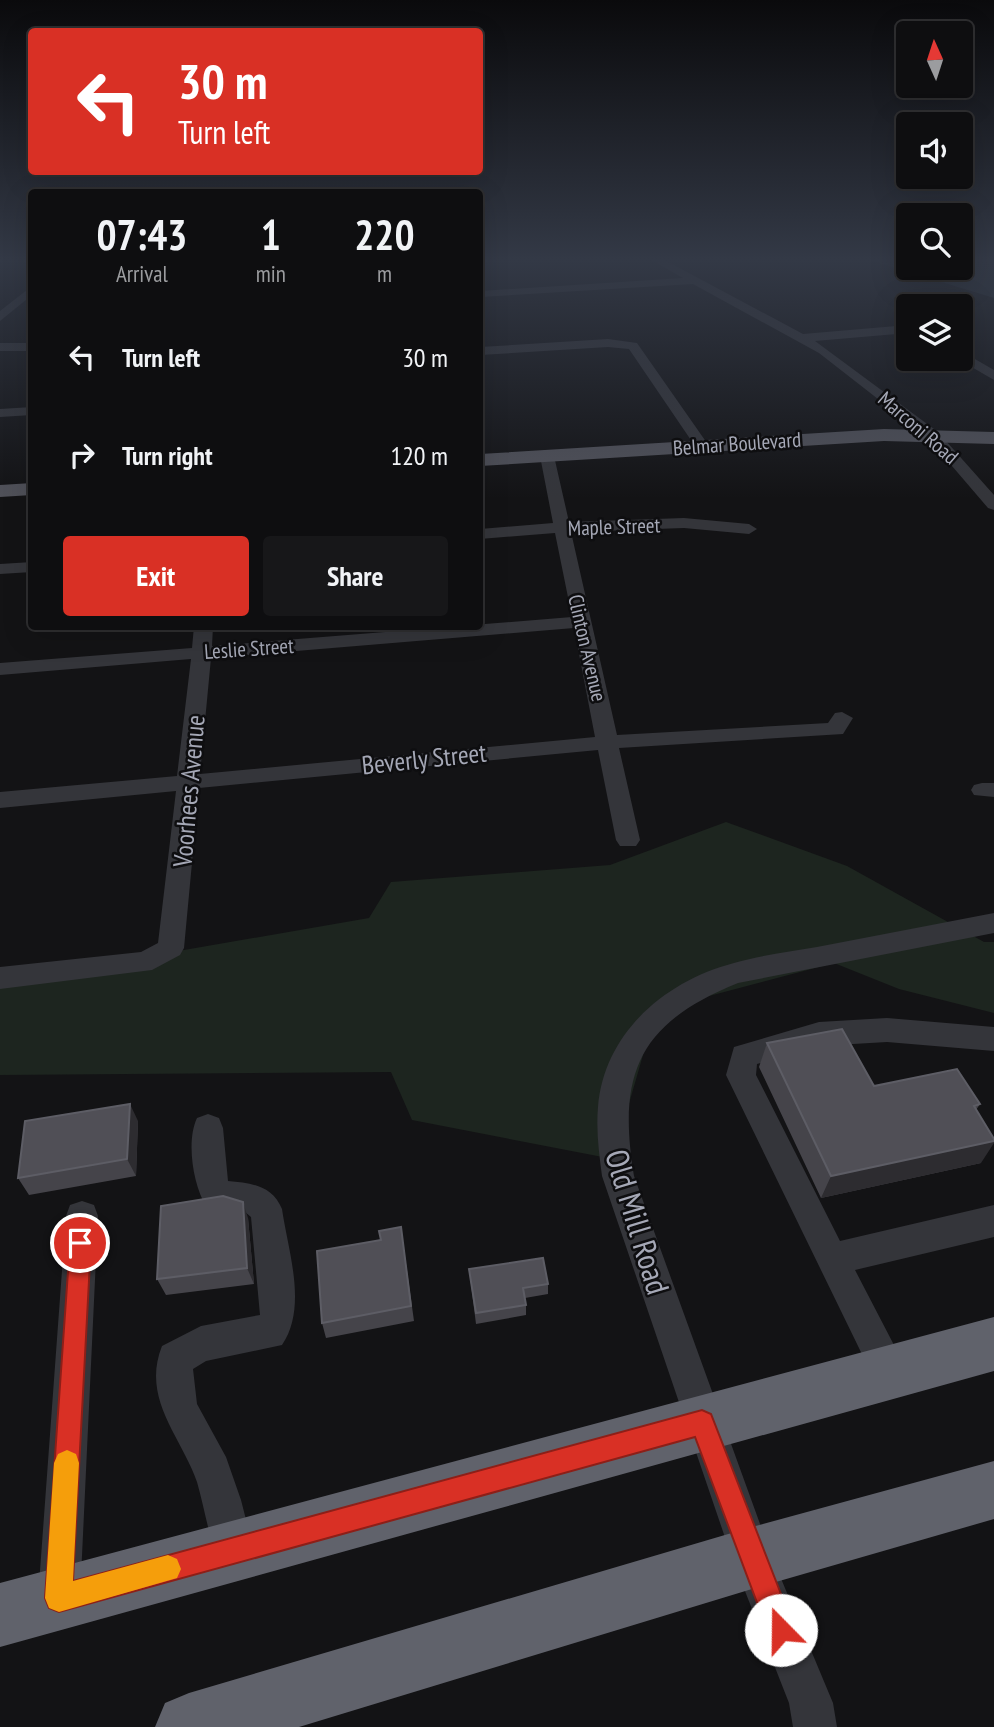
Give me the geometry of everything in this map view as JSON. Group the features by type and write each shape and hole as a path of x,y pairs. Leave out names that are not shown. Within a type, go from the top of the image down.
{"highway":[{"path":"0,1615 994,1344"},
{"path":"189,1727 751,1558 994,1490"}],"main road":[{"name":"Belmar Boulevard","path":"483,460 884,435 994,438"},
{"path":"0,491 28,489"}],"street":[{"path":"804,338 809,338"},
{"name":"Marconi Road","path":"804,338 933,435 957,459 994,505"},
{"path":"483,351 608,343 633,346 702,446"},
{"path":"0,347 28,347"},
{"path":"973,363 994,376"},
{"path":"0,412 28,411"},
{"name":"Clinton Avenue","path":"547,456 628,840"},
{"name":"Maple Street","path":"483,534 564,528 717,524 749,529"},
{"path":"0,569 28,566"},
{"name":"Leslie Street","path":"0,669 582,622"},
{"name":"Voorhees Avenue","path":"0,978 141,962 166,954 174,940 204,630"},
{"name":"Beverly Street","path":"0,800 608,742 807,733 835,729 842,718"},
{"name":"Old Mill Road","path":"815,1727 811,1703 751,1558 618,1175 611,1145 611,1098 629,1048 663,1008 707,982 734,973 994,923"},
{"path":"890,1372 741,1075 744,1056 819,1034 887,1030 994,1039"},
{"path":"208,1128 212,1187 217,1195 252,1198 266,1209 278,1300 277,1321 269,1332 201,1344 175,1359 172,1384 184,1423 212,1471 234,1551"},
{"path":"59,1598 82,1216"},
{"path":"831,1259 994,1221"}],"shaded area":[{"path":"726,822 847,866 984,942 994,942 994,1013 899,989 834,963 656,1010 613,1159 412,1120 391,1072 0,1075 0,982 369,918 391,882 610,865"}],"building":[{"path":"842,1029 874,1086 957,1069 980,1104 974,1106 994,1141 831,1176 767,1043"},
{"path":"130,1104 127,1159 18,1178 25,1121"},
{"path":"223,1196 243,1202 247,1268 157,1279 161,1206"},
{"path":"401,1227 411,1306 322,1323 317,1251 381,1240 379,1231"},
{"path":"543,1258 548,1284 523,1288 526,1305 476,1313 469,1269"}],"slow traffic":[{"path":"67,1463 59,1598 168,1569"}],"route":[{"path":"80,1243 59,1598 702,1422 751,1558 781,1630"}]}
